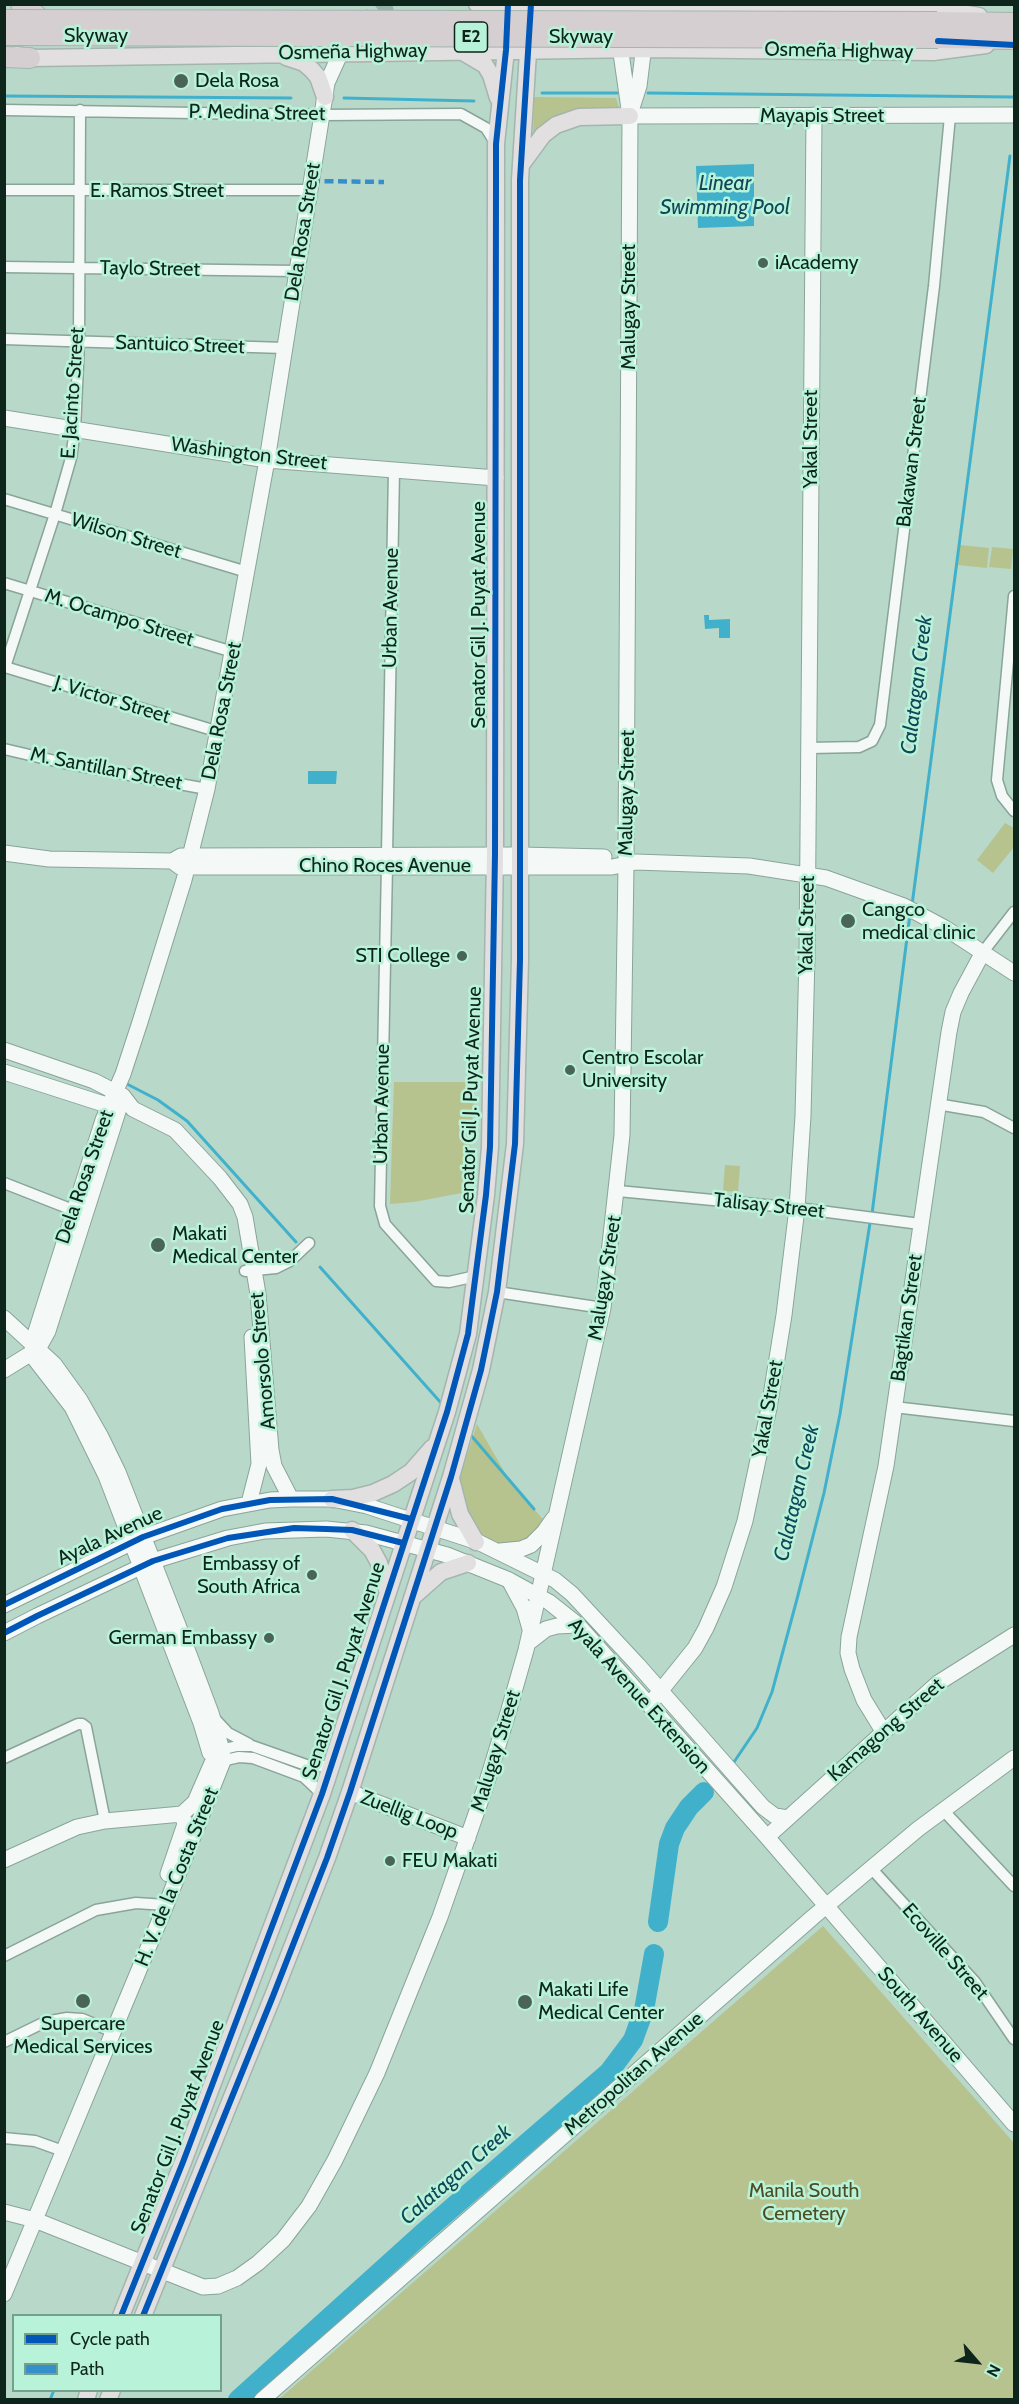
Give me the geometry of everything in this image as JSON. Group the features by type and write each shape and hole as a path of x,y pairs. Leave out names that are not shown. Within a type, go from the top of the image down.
{"highway":[{"name":"Skyway","path":"4,18 1014,23"},
{"name":"Skyway","path":"4,35 1014,39"},
{"path":"4,57 30,58"}],"main road":[{"name":"Osmeña Highway","path":"477,4 925,7 989,18"},
{"name":"Senator Gil J. Puyat Avenue","path":"122,2314 269,1938 322,1794 464,1357 476,1276 490,1148 495,860 496,144 506,50 508,5"},
{"name":"Senator Gil J. Puyat Avenue","path":"144,2314 273,1996 350,1792 392,1667 451,1477 481,1370 497,1292 515,1144 520,860 520,166 531,5"},
{"path":"4,18 34,8 147,15"},
{"name":"Osmeña Highway","path":"926,18 1014,18"},
{"path":"4,41 145,39"},
{"name":"Osmeña Highway","path":"938,41 1014,45"},
{"name":"Osmeña Highway","path":"4,52 30,58 458,50 933,52 990,45"},
{"path":"458,50 475,57 485,65 491,75 500,104"},
{"path":"262,53 293,58 304,63 318,77 325,97"},
{"path":"520,166 543,135 556,125 579,117 630,116"},
{"path":"332,1499 353,1498 373,1493 393,1484 411,1472 439,1437"},
{"path":"451,1477 460,1514 476,1542"},
{"path":"352,1530 367,1545 379,1563 387,1591"},
{"path":"411,1600 425,1584 441,1572 468,1563"}],"street":[{"name":"Malugay Street","path":"630,116 639,86 647,5"},
{"name":"Malugay Street","path":"4,2212 36,2216 203,2287 226,2283 258,2263 283,2240 309,2206 335,2160 377,2073 436,1926 468,1838 508,1713 529,1636 603,1308 618,1191 629,862 630,116 618,49 619,6"},
{"name":"Dela Rosa Street","path":"34,1349 48,1331 120,1102 125,1070 189,861 207,789 248,572 325,97 329,77 341,52"},
{"name":"P. Medina Street","path":"4,110 322,115 461,114 486,128 496,144"},
{"name":"E. Jacinto Street","path":"4,667 55,514 71,458 75,430 80,110"},
{"name":"Yakal Street","path":"650,1704 695,1648 706,1628 724,1587 746,1521 781,1337 797,1208 803,1116 808,876 814,115"},
{"name":"Mayapis Street","path":"630,116 1009,115"},
{"name":"Bakawan Street","path":"809,748 860,747 872,741 880,725 934,286 950,116"},
{"name":"E. Ramos Street","path":"4,190 309,190"},
{"name":"Taylo Street","path":"4,267 296,271"},
{"name":"Santuico Street","path":"4,339 284,348"},
{"name":"Washington Street","path":"4,418 267,460 496,478"},
{"name":"Urban Avenue","path":"394,470 380,1206 385,1224 436,1281 449,1282 476,1276"},
{"name":"Wilson Street","path":"4,499 248,572"},
{"name":"M. Ocampo Street","path":"4,583 233,652"},
{"path":"1014,596 997,780 1002,796 1014,812"},
{"name":"J. Victor Street","path":"4,667 219,732"},
{"name":"M. Santillan Street","path":"4,749 64,763 207,789"},
{"name":"Chino Roces Avenue","path":"4,853 49,859 172,861 180,867 189,861 520,860 725,864 826,878 851,885 920,914 1014,973"},
{"name":"Bagtikan Street","path":"883,1731 864,1701 848,1653 849,1637 886,1466 953,1012 983,952 1014,912"},
{"name":"Amorsolo Street","path":"4,1050 67,1070 120,1102 175,1130 228,1188 258,1294 274,1466 291,1499"},
{"name":"Amorsolo Street","path":"4,1072 120,1102"},
{"name":"Dela Rosa Street","path":"34,1349 73,1210 120,1102"},
{"path":"938,1104 984,1112 1014,1128"},
{"path":"4,1183 73,1210"},
{"name":"Talisay Street","path":"618,1191 797,1208 920,1224"},
{"path":"258,1294 262,1280 276,1268 290,1261 309,1243"},
{"path":"250,1271 276,1268"},
{"name":"Amorsolo Street","path":"249,1503 259,1464 250,1271"},
{"path":"497,1292 603,1308"},
{"path":"4,1318 60,1373 80,1400 118,1472 138,1540 201,1723 217,1757"},
{"path":"4,1370 34,1349"},
{"path":"894,1407 1014,1421"},
{"name":"Ayala Avenue","path":"4,1605 138,1540 211,1512 249,1503 291,1499 332,1499 435,1527"},
{"path":"497,1551 510,1551 531,1545 557,1514"},
{"name":"Ayala Avenue Extension","path":"435,1527 476,1542 543,1573 572,1594 763,1807 775,1816 788,1818"},
{"name":"Ayala Avenue","path":"4,1633 147,1564 228,1538 294,1528 352,1530 428,1550"},
{"name":"Ayala Avenue Extension","path":"428,1550 509,1580 538,1595 578,1625 826,1906"},
{"path":"147,1564 211,1713 217,1757"},
{"path":"509,1580 524,1608 529,1636 557,1626 578,1625"},
{"name":"Kamagong Street","path":"767,1838 883,1731 951,1674 1014,1635"},
{"path":"211,1713 228,1733 252,1746 309,1766 332,1766"},
{"path":"4,1758 82,1724 86,1727 105,1821"},
{"path":"217,1757 237,1746 252,1746"},
{"path":"217,1757 253,1758 304,1778 322,1794"},
{"name":"H. V. de la Costa Street","path":"162,1904 185,1824 182,1814 195,1802 217,1757"},
{"name":"H. V. de la Costa Street","path":"4,2294 41,2208 61,2150 162,1904 217,1757"},
{"name":"Metropolitan Avenue","path":"262,2400 826,1906 943,1810 1014,1758"},
{"name":"Zuellig Loop","path":"350,1792 468,1838"},
{"path":"763,1807 767,1838"},
{"path":"943,1810 1014,1886"},
{"path":"4,1860 77,1827 105,1821 182,1814"},
{"name":"Ecoville Street","path":"871,1868 975,1982 1014,2039"},
{"path":"4,1956 96,1910 116,1905 162,1904"},
{"name":"South Avenue","path":"826,1906 1014,2124"},
{"path":"4,2042 28,2028 67,2018 82,2019 111,2031"},
{"path":"4,2138 35,2141 61,2150"}],"green space":[{"path":"534,97 616,98 620,111 533,138"},
{"path":"960,545 989,548 987,568 958,565"},
{"path":"992,547 1013,549 1011,569 989,567"},
{"path":"1005,823 1014,828 1014,847 993,873 977,860"},
{"path":"394,1082 475,1082 467,1192 390,1204"},
{"path":"725,1165 740,1166 738,1192 723,1191"},
{"path":"477,1424 509,1480 547,1524 510,1551 478,1542 452,1501"},
{"name":"Manila South Cemetery","path":"823,1926 1014,2143 1014,2399 279,2399"}],"water":[{"name":"Linear Swimming Pool","path":"754,164 754,226 698,228 696,166"},
{"path":"704,615 709,615 709,620 730,619 730,638 719,638 719,628 705,629"},
{"path":"308,771 337,771 336,784 308,784"}],"waterway":[{"path":"542,93 617,93"},
{"path":"648,93 1014,97"},
{"path":"4,96 291,98"},
{"path":"344,98 474,101"},
{"name":"Calatagan Creek","path":"912,905 1010,156"},
{"name":"Calatagan Creek","path":"872,1214 910,914"},
{"path":"125,1083 158,1100 187,1121 296,1242"},
{"name":"Calatagan Creek","path":"734,1762 757,1728 772,1692 824,1493 840,1414 870,1223"},
{"path":"320,1267 442,1404"},
{"path":"469,1433 534,1509"},
{"name":"Calatagan Creek","path":"704,1792 713,1784"},
{"name":"Calatagan Creek","path":"658,1922 669,1844 675,1828 689,1807 704,1792"},
{"name":"Calatagan Creek","path":"238,2400 423,2233 609,2072 633,2040 644,2010 654,1954"},
{"name":"Calatagan Creek","path":"50,2400 53,2392"}],"tunnel":[{"path":"360,24 381,8 393,4"}],"marked path":[{"path":"311,181 384,182"}],"cycle path":[{"path":"122,2314 183,2162 322,1794 447,1412 468,1334 490,1147 495,854 496,144 506,50 508,4"},
{"path":"144,2314 273,1996 350,1792 451,1477 481,1370 497,1292 515,1144 520,960 520,180 531,4"},
{"path":"938,41 1014,45"},
{"path":"4,1605 143,1537 222,1509 270,1500 332,1499 411,1519"},
{"path":"4,1633 153,1561 228,1538 294,1528 352,1530 403,1543"}],"place":[{"name":"Dela Rosa","path":"181,81"},
{"name":"iAcademy","path":"763,263"},
{"name":"Cangco medical clinic","path":"848,921"},
{"name":"STI College","path":"462,956"},
{"name":"Centro Escolar University","path":"570,1070"},
{"name":"Makati Medical Center","path":"158,1245"},
{"name":"Embassy of South Africa","path":"312,1575"},
{"name":"German Embassy","path":"269,1638"},
{"name":"FEU Makati","path":"390,1861"},
{"name":"Supercare Medical Services","path":"83,2001"},
{"name":"Makati Life Medical Center","path":"525,2002"}]}
